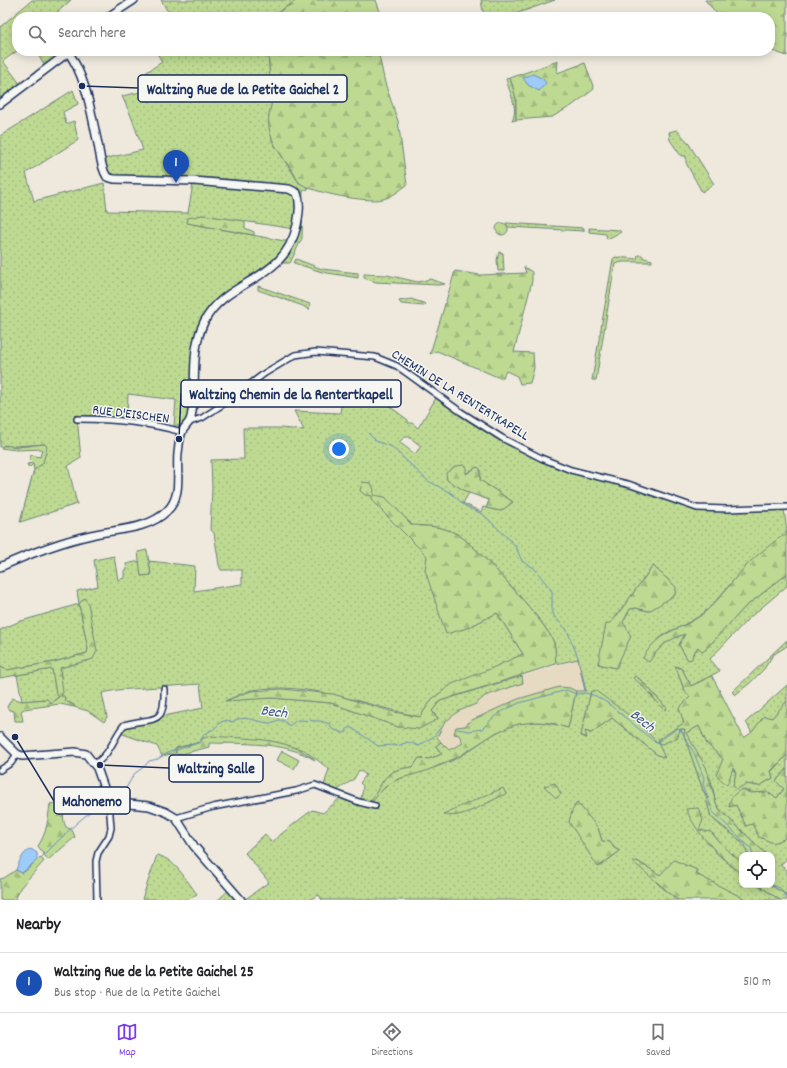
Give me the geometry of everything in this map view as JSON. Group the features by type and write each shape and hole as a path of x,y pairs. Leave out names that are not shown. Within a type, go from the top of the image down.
{"street":[{"path":"116,12 134,0"},
{"path":"0,104 64,56"},
{"path":"71,56 85,88 101,159 107,177 114,179 194,182 289,189 297,193 299,198 296,229 287,251 270,270 229,294 216,304 203,325 195,357 190,422"},
{"name":"CHEMIN DE LA RENTERTKAPELL","path":"0,567 27,555 64,543 91,535 142,525 161,516 169,510 177,490 178,452 182,432 190,422 202,418 226,403 265,373 295,355 316,352 375,357 397,366 461,412 502,438 541,458 571,470 630,486 697,508 718,509 787,507"},
{"name":"RUE D'EISCHEN","path":"77,420 116,420 158,425 182,432"},
{"path":"94,764 106,755 118,732 124,725 150,720 162,714 165,707 164,689"},
{"path":"0,738 17,754 33,756 80,752 90,757 108,802 111,828 98,852 96,862 98,900"},
{"path":"0,770 11,763 17,754"},
{"path":"176,818 233,802 296,791 315,785 359,802 375,806"},
{"path":"108,802 149,806 162,810 176,818 194,846 241,900"}],"shaded area":[{"path":"578,659 586,691 576,691 570,688 470,721 459,735 464,743 449,750 437,737 445,722 459,711 476,704 485,696 523,683 522,676"}],"green space":[{"path":"32,0 71,0 58,12 18,12"},
{"path":"161,0 297,0 279,12 168,12"},
{"path":"297,0 376,0 380,12 279,12"},
{"path":"481,0 555,0 521,12 483,12"},
{"path":"705,0 787,0 787,56 775,52 775,12 716,12"},
{"path":"12,17 12,55 3,61 21,85 0,101 0,27"},
{"path":"39,56 57,56 45,65"},
{"path":"159,56 268,56 271,93 275,95 269,116 272,141 299,183 311,188 303,191 302,238 290,263 282,263 272,272 230,297 211,315 200,346 190,413 184,422 180,425 174,426 176,400 128,394 127,419 93,415 77,417 81,458 68,466 77,504 20,522 34,470 43,463 45,444 0,447 0,136 73,90 78,104 63,112 66,124 74,121 78,140 26,173 34,201 104,183 107,211 188,213 193,184 117,177 107,171 103,159 143,150 122,96 145,91 142,75 162,62","holes":["202,215 295,229 290,242 187,223"]},
{"path":"268,56 379,56 385,83 398,121 407,185 386,198 365,200 328,194 306,187 300,183 277,149 271,135 269,119 273,98 275,95 271,93"},
{"path":"558,61 557,73 585,63 594,89 573,105 552,117 516,120 516,98 510,78"},
{"path":"510,78 516,98 516,120 512,121 514,116 514,105 506,79"},
{"path":"677,130 687,141 714,184 702,192 686,163 686,156 681,156 670,140 669,132"},
{"path":"202,215 245,221 245,228 254,232 254,235 187,223 188,218"},
{"path":"500,223 504,223 508,229 504,235 500,235 496,231 496,227"},
{"path":"506,223 584,228 584,231 508,227"},
{"path":"589,228 619,230 621,232 607,239 606,234 589,232"},
{"path":"499,252 503,253 504,271 498,271 497,260"},
{"path":"638,255 642,255 644,258 652,260 652,262 622,262 615,264 596,380 592,380 613,259 615,257 637,259"},
{"path":"296,259 322,269 358,273 358,278 322,272 294,263"},
{"path":"524,267 532,272 532,281 514,352 533,353 534,368 530,383 520,384 517,376 506,371 502,379 437,351 430,354 455,271 480,275 526,273"},
{"path":"364,274 387,275 418,282 430,279 445,284 438,285 376,282 364,278"},
{"path":"258,286 310,304 309,310 303,306 258,290"},
{"path":"411,299 426,304 424,306 401,304 399,301"},
{"path":"343,392 358,394 367,402 370,400 371,395 376,396 408,420 408,423 412,423 418,428 436,398 492,435 512,446 552,464 594,479 596,475 697,506 784,509 787,532 746,566 706,612 684,625 664,634 649,661 664,644 685,634 679,645 688,660 699,647 703,651 745,607 787,574 787,586 748,619 710,659 720,671 691,686 682,669 676,666 683,687 690,697 685,723 680,729 685,729 684,735 712,817 741,842 747,852 739,852 739,860 722,845 711,832 714,851 739,872 739,888 762,888 780,900 747,900 695,874 697,870 674,861 660,875 637,861 659,885 678,900 322,900 319,895 308,900 244,900 269,882 245,853 265,834 271,842 312,810 323,813 340,798 351,802 360,801 363,786 360,783 366,775 359,770 354,779 336,791 324,785 329,769 304,750 269,741 201,742 176,748 176,753 162,756 157,746 120,733 124,727 130,725 150,723 164,716 203,708 200,684 117,690 102,693 107,717 104,722 88,711 74,707 74,705 65,701 60,696 62,692 60,668 92,659 77,591 98,586 94,560 114,556 118,580 124,578 124,570 127,570 126,564 140,561 141,576 151,575 149,561 195,566 194,591 242,584 242,570 221,570 214,533 210,529 212,489 211,460 244,459 243,428 280,428 304,430 294,411 340,413","holes":["405,437 409,437 421,446 415,454 399,442","466,467 465,474 477,467 480,469 480,480 513,502 501,511 483,507 481,512 463,503 469,493 447,480","385,497 412,526 429,526 452,531 479,552 526,603 549,634 554,643 556,664 578,659 585,691 576,691 568,728 549,723 537,722 517,724 501,730 452,761 391,783 371,801 383,781 391,773 403,768 413,767 419,758 429,759 442,754 436,746 441,742 437,737 445,722 459,711 476,704 485,696 523,683 522,676 440,701 432,711 438,718 398,727 331,703 272,698 227,700 252,690 274,688 295,689 316,691 420,717 432,699 523,654 497,613 467,628 425,570 428,556 373,502","653,566 676,587 649,611 636,608 630,609 623,622 616,668 598,664 612,622","635,676 647,686 666,708 666,710 651,696","591,691 664,757 656,754 612,718 591,733 585,731 586,738 581,736","506,793 484,805 458,815 444,814","598,828 602,841 610,842 614,848 620,851 599,867"]},
{"path":"45,444 47,447 43,463 34,470 33,464 29,468 27,464 33,463 29,459 31,455 40,457 42,449 16,450 1,448 4,445 17,447"},
{"path":"464,465 466,467 466,474 477,467 480,469 480,480 513,502 501,511 486,508 489,500 469,493 447,480 446,473 456,466"},
{"path":"362,482 371,483 374,490 373,495 385,497 412,525 435,527 452,531 479,552 526,603 549,634 555,645 556,664 440,701 432,711 438,719 419,729 398,727 331,703 272,698 225,701 251,691 282,689 333,694 390,711 420,717 432,699 452,684 523,654 497,613 467,628 446,634 425,570 427,556 373,502 372,496 365,495 360,491"},
{"path":"787,532 787,574 745,607 703,652 698,647 693,653 692,659 688,660 679,645 685,634 664,644 649,662 643,658 650,648 664,635 689,623 706,611 750,562"},
{"path":"147,550 151,575 141,576 138,552"},
{"path":"653,566 676,587 675,595 649,611 636,608 630,609 623,622 631,636 616,668 598,664 606,624 612,622"},
{"path":"84,598 88,603 97,651 93,659 60,668 63,692 61,696 64,696 65,701 74,705 74,707 60,704 24,709 21,711 23,721 15,721 14,711 9,710 7,707 12,698 22,701 47,699 51,703 59,697 56,694 52,669 0,678 0,667 7,670 54,662 87,653 88,649 79,604"},
{"path":"79,604 88,649 87,653 54,662 7,670 0,667 0,630 18,622"},
{"path":"787,640 787,646 773,655 764,669 750,683 735,695 732,692"},
{"path":"675,666 682,669 691,686 712,676 744,738 752,732 764,716 772,718 787,701 787,755 771,771 773,778 759,786 746,784 737,789 733,786 736,773 733,768 727,785 716,775 723,759 707,744 699,726 686,733 706,767 716,803 720,810 764,852 747,852 745,844 711,817 706,799 708,798 703,790 684,735 685,729 680,729 678,737 662,744 658,743 659,739 684,723 679,708 690,697 683,686"},
{"path":"52,669 56,694 59,696 51,703 47,699 22,701 17,675"},
{"path":"635,676 667,708 665,710 633,678"},
{"path":"787,685 787,701 772,718 764,717 752,733 746,722"},
{"path":"559,687 570,688 576,691 568,728 551,723 536,722 518,724 497,732 458,757 426,771 398,779 385,787 371,803 383,781 391,773 403,768 413,767 419,758 429,759 442,754 436,746 441,742 449,750 463,743 459,735 454,734 456,727 465,726 470,721 518,699"},
{"path":"591,691 596,691 633,718 658,743 665,758 656,754 612,718 591,733 585,731 587,738 581,735"},
{"path":"699,726 707,744 736,773 733,786 746,784 759,786 773,778 771,772 787,755 787,769 776,781 784,789 777,798 772,795 742,789 736,805 746,825 752,824 784,839 787,834 787,859 780,865 787,870 787,895 775,888 775,852 764,852 720,810 716,803 711,780 686,733"},
{"path":"211,736 265,740 279,743 304,752 315,760 290,749 249,744 209,743 209,747 178,755 176,753 176,748 201,742 201,739"},
{"path":"282,751 299,760 294,769 277,760"},
{"path":"787,769 787,834 784,839 773,843 759,837 752,824 746,826 736,805 729,807 729,804 733,796 742,789 750,793 767,792 777,798 784,789 776,781"},
{"path":"555,783 561,794 556,798 544,786"},
{"path":"503,788 506,794 466,813 450,816 443,814"},
{"path":"68,801 63,817 66,827 72,830 75,837 48,860 38,846 45,831 50,804"},
{"path":"577,802 598,828 602,841 610,842 614,848 620,851 598,867 569,822 572,811"},
{"path":"698,808 703,820 699,830 711,832 722,845 739,860 739,872 703,837 686,809"},
{"path":"157,855 175,865 197,894 187,900 142,899"},
{"path":"40,857 44,861 20,888 16,898 17,900 0,900 0,879 16,870 22,873"},
{"path":"674,860 697,870 696,874 747,900 678,900 633,862 637,861 660,875"},
{"path":"231,888 237,900 218,900"},
{"path":"762,888 775,888 787,895 787,900 780,900"}],"water":[{"path":"533,74 543,79 546,83 539,91 528,85 523,78"},
{"path":"31,849 37,853 37,860 22,873 16,870 24,855"}],"waterway":[{"path":"368,433 376,441 392,447 428,481 451,493 465,506 484,515 515,545 522,561 534,568 552,591 552,610 554,616 567,630 579,660"},
{"path":"581,668 586,691"},
{"name":"Bech","path":"457,729 469,731 482,729 497,714 519,703 567,690 576,694 586,693 596,696 609,704 656,743 678,728 682,732 694,753 704,778 703,784 713,812 751,848 752,852"},
{"name":"Bech","path":"113,795 125,790 134,774 149,761 158,759 167,753 201,742 204,734 214,729 221,722 227,720 232,722 241,719 250,719 269,723 282,720 289,726 297,720 320,721 330,724 332,729 343,733 347,732 347,728 352,728 378,746 397,746 408,742 419,746 434,736 441,727"},
{"name":"Bech","path":"41,858 80,820 105,801"},
{"name":"Bech","path":"775,886 780,888 787,898"}],"place":[{"name":"Waltzing Rue de la Petite Gaichel 2","path":"82,86"},
{"name":"Waltzing Rue de la Petite Gaichel 25","path":"176,183"},
{"name":"Waltzing Chemin de la Rentertkapell","path":"179,439"},
{"name":"Mahonemo","path":"15,737"},
{"name":"Waltzing Salle","path":"100,765"}]}
